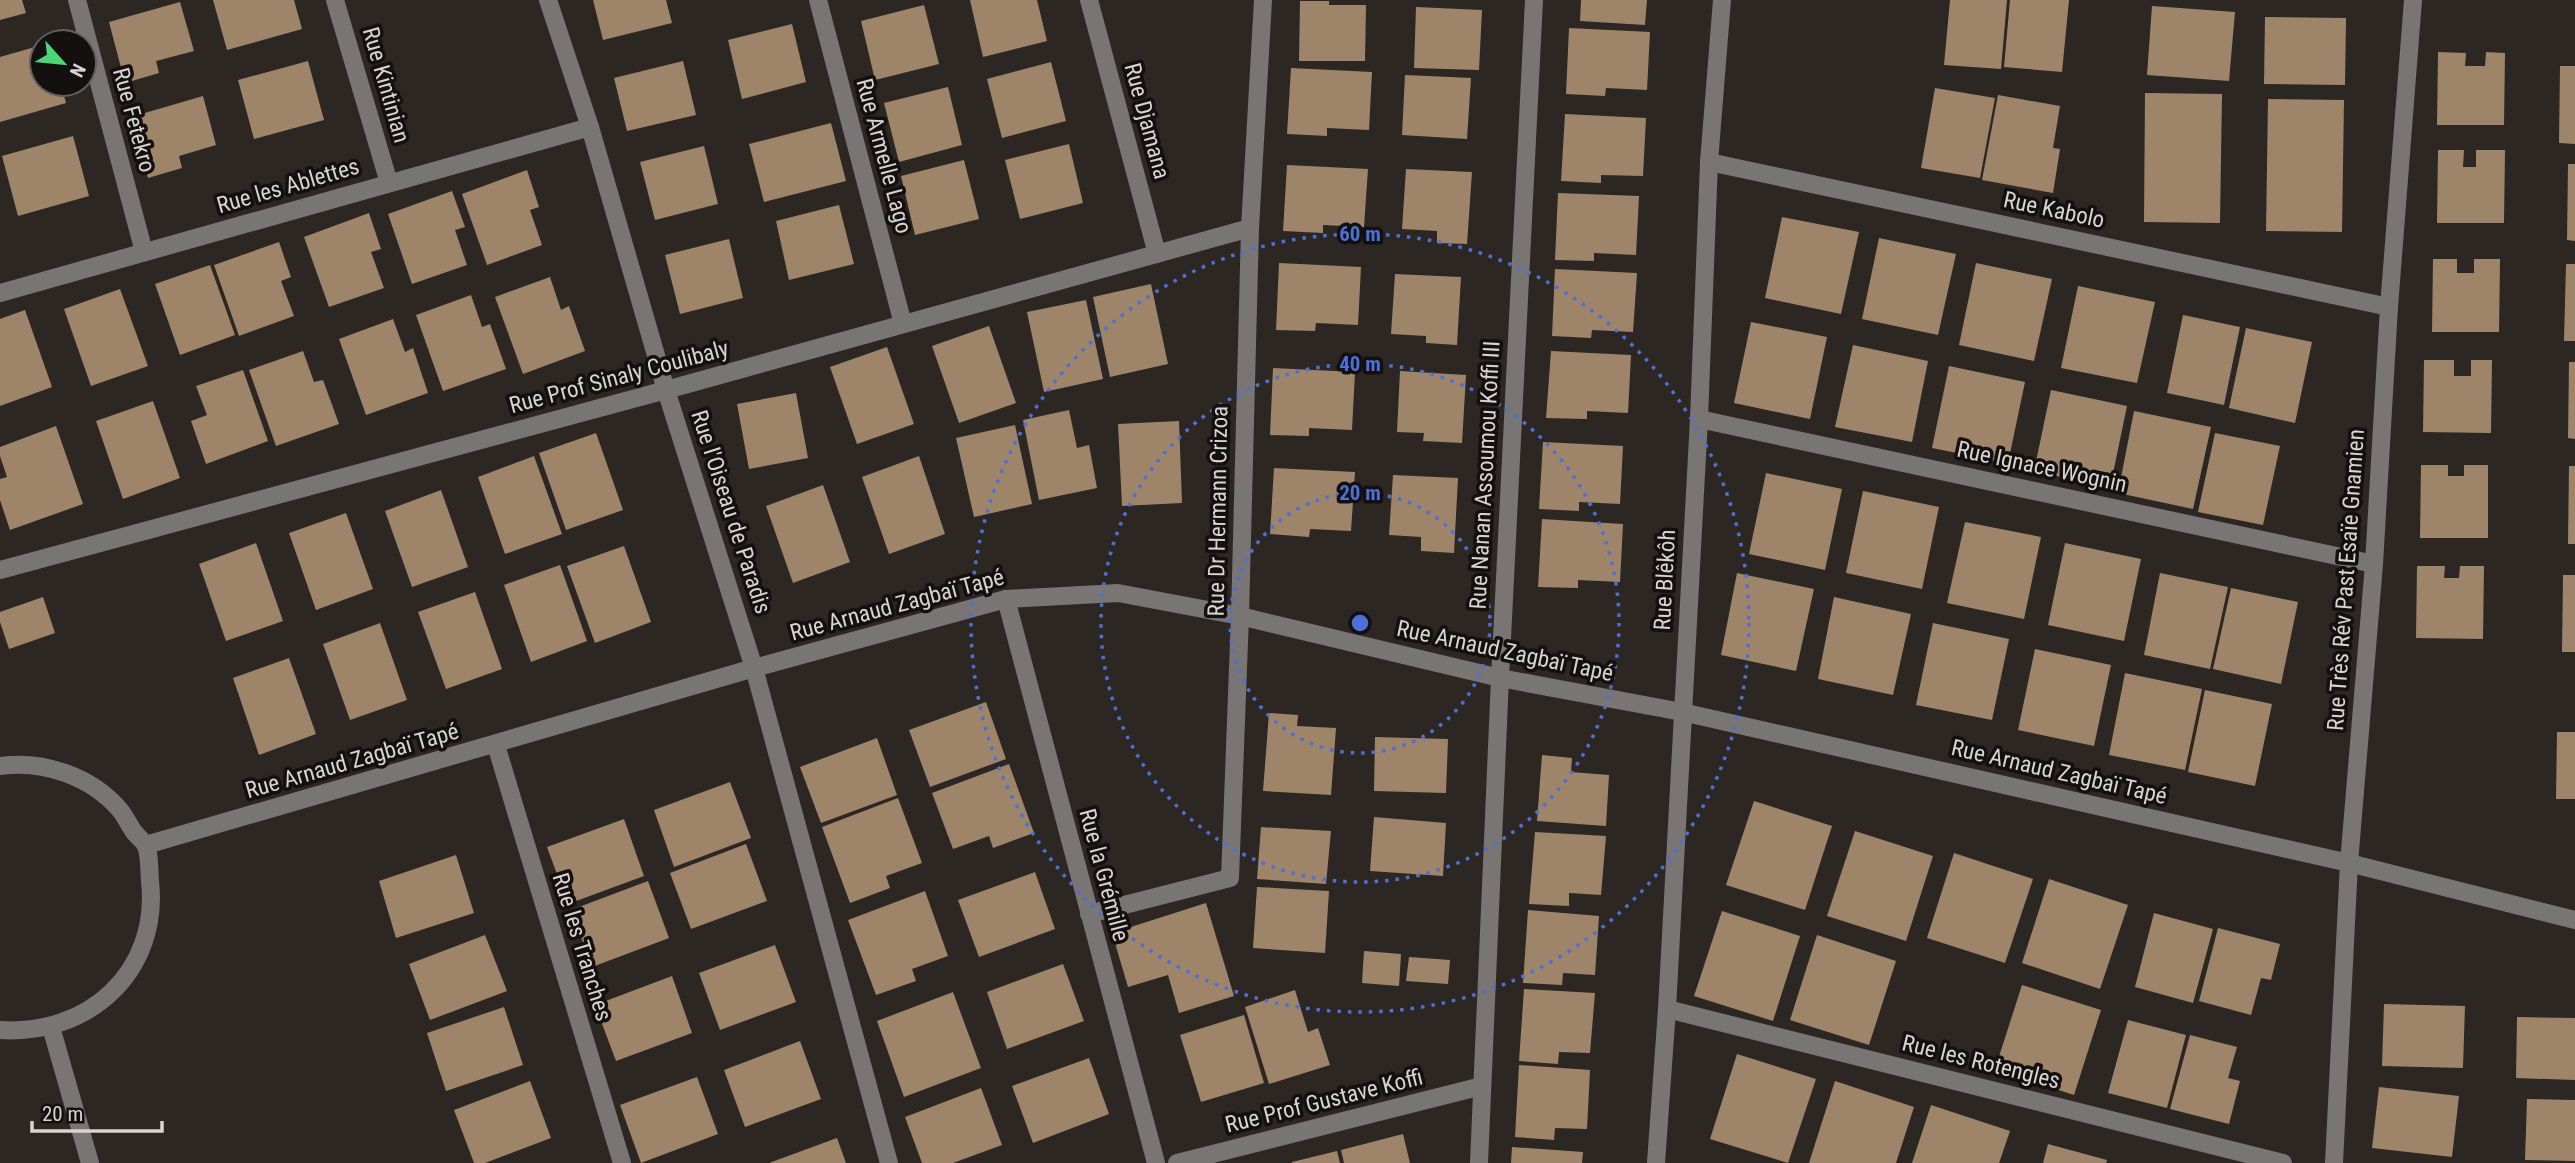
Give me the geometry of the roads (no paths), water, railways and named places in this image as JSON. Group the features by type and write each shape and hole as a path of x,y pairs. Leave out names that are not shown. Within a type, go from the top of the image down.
{"street":[{"name":"Rue Fetekro","path":"77,0 144,252"},
{"name":"Rue Kintinian","path":"335,0 389,183"},
{"name":"Rue l'Oiseau de Paradis","path":"548,0 590,127 666,390 754,668 889,1163"},
{"name":"Rue Armelle Lago","path":"818,0 903,324"},
{"name":"Rue Djamana","path":"1089,0 1157,254"},
{"name":"Rue Dr Hermann Crizoa","path":"1089,914 1230,878 1250,228 1263,0"},
{"name":"Rue Nanan Assoumou Koffi III","path":"1479,1163 1534,0"},
{"name":"Rue Blêkôh","path":"1656,1163 1699,419 1709,162 1722,0"},
{"name":"Rue Très Rév Past Esaïe Gnamien","path":"2334,1163 2350,863 2374,564 2389,307 2413,0"},
{"name":"Rue les Ablettes","path":"0,293 590,127"},
{"name":"Rue Kabolo","path":"1709,162 2389,307"},
{"name":"Rue Prof Sinaly Coulibaly","path":"0,570 666,390 1250,228"},
{"name":"Rue Ignace Wognin","path":"1699,419 2374,564"},
{"name":"Rue Arnaud Zagbaï Tapé","path":"146,845 754,668 1006,599 1118,593 1240,616 1500,678 1682,712 2350,863 2575,919"},
{"name":"Rue la Grémille","path":"1006,599 1156,1163"},
{"name":"Rue les Tranches","path":"496,745 622,1163"},
{"path":"0,766 44,766 72,775 98,790 120,810 146,845 151,893 149,923 140,952 125,978 104,999 79,1017 51,1027 22,1032 0,1030"},
{"name":"Rue les Rotengles","path":"1667,1009 2283,1163"},
{"path":"51,1027 90,1163"},
{"name":"Rue Prof Gustave Koffi","path":"1177,1163 1482,1086"}]}
